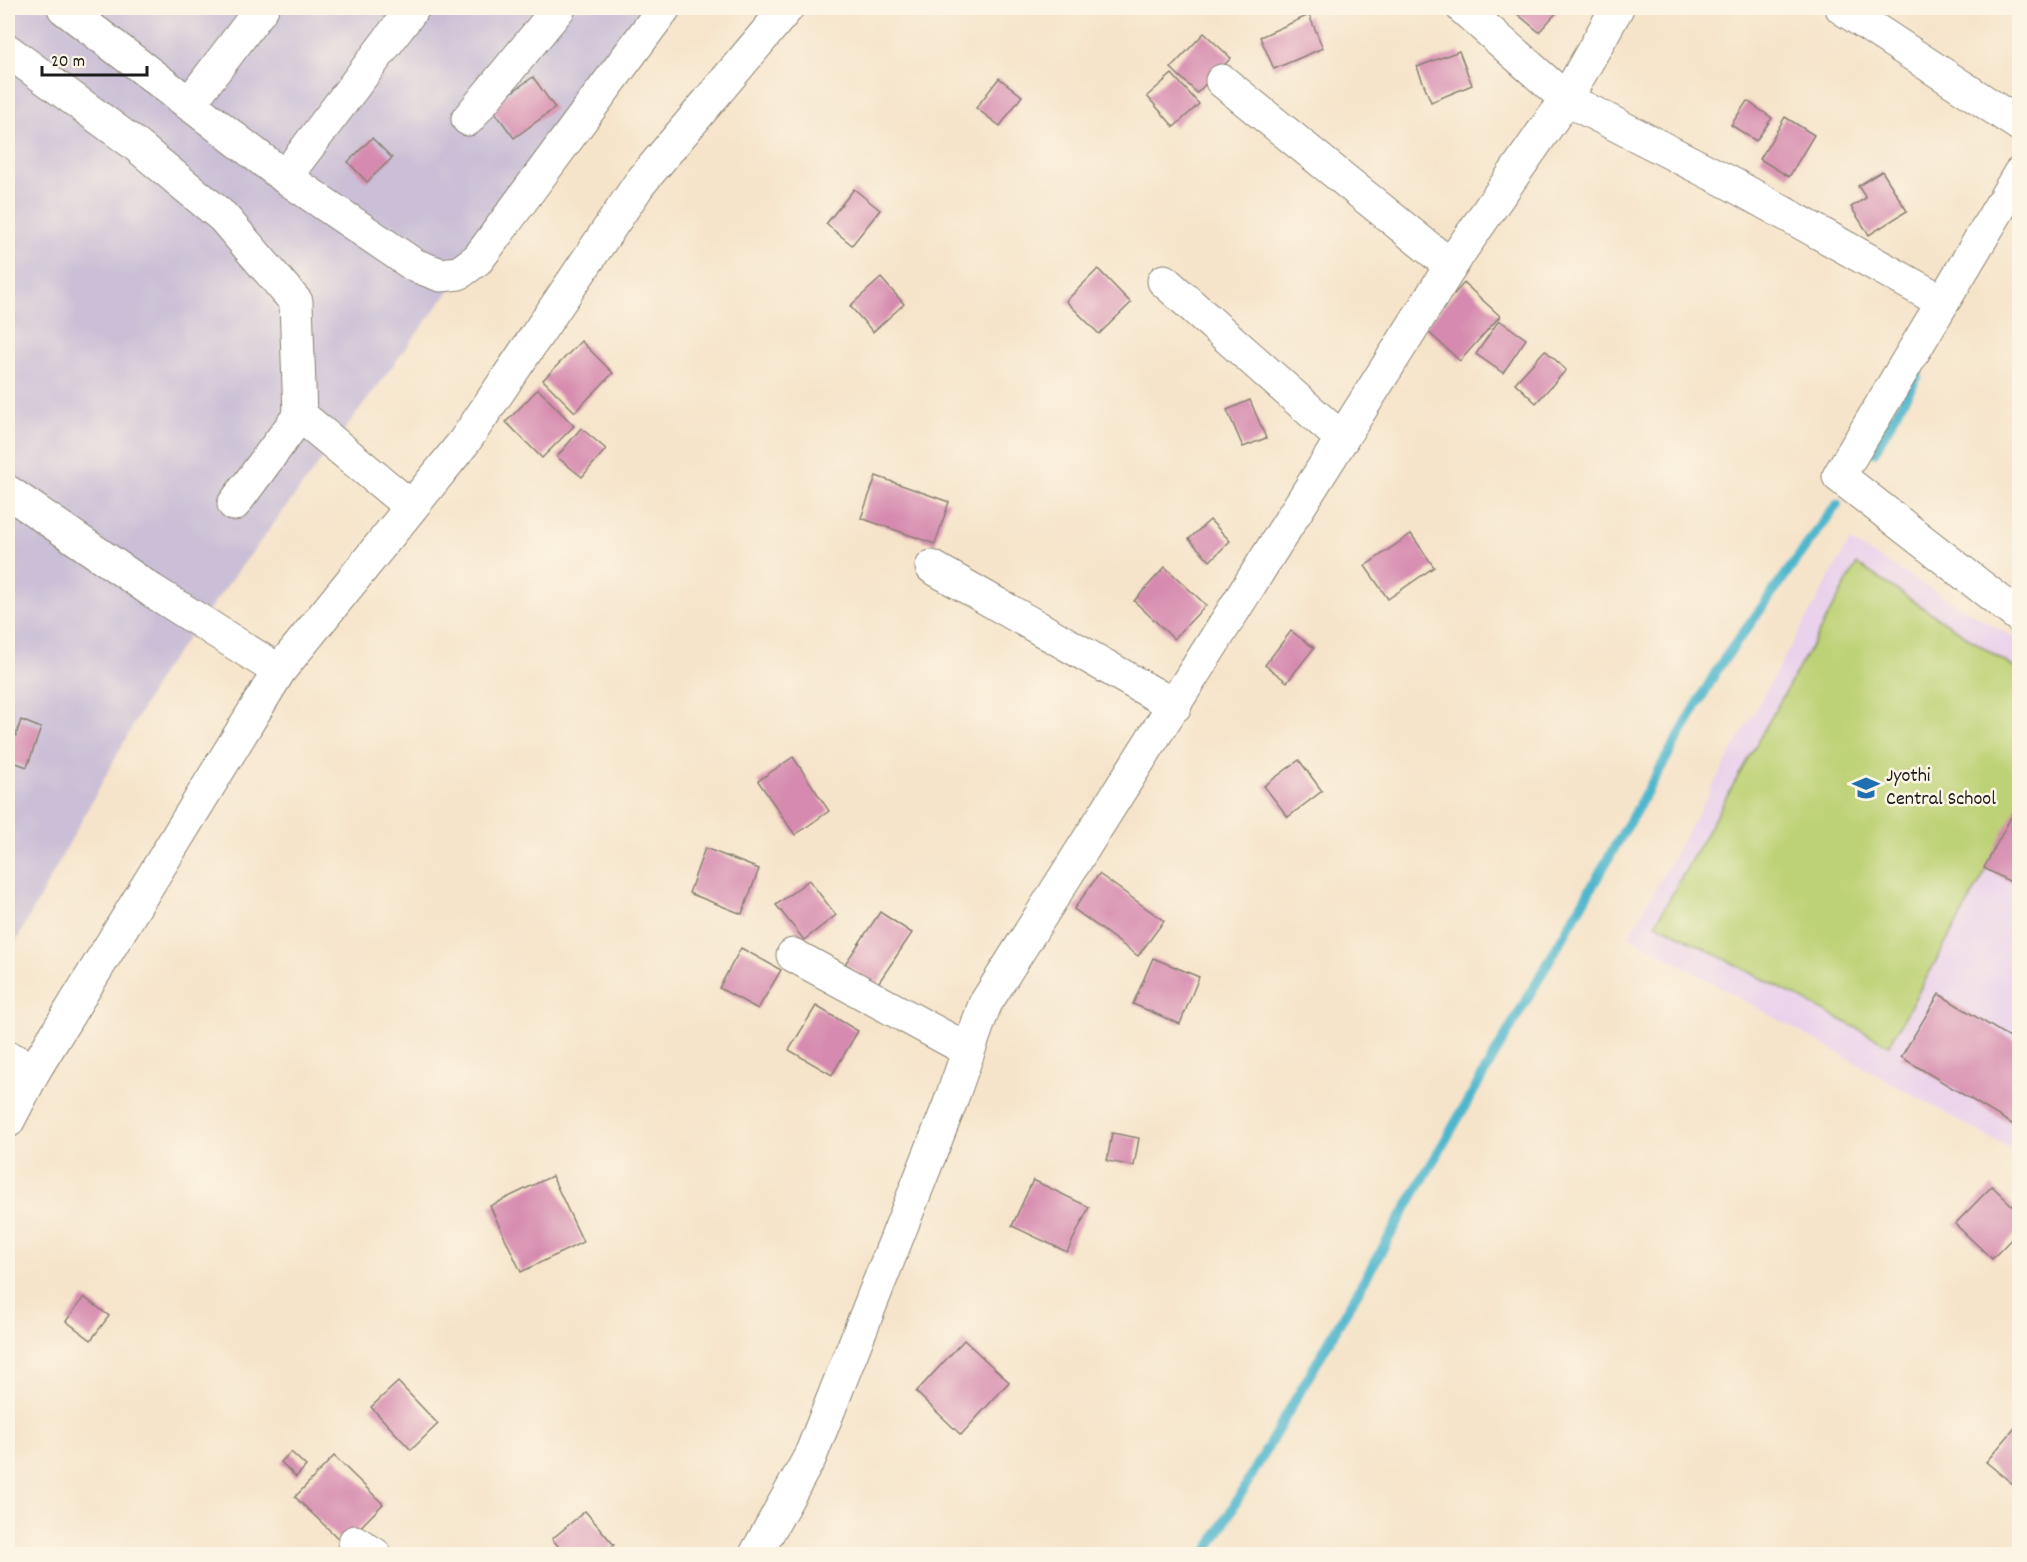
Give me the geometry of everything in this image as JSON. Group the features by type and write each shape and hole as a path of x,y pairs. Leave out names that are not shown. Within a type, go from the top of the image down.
{"street":[{"path":"64,8 99,18 189,104 285,177 414,265 441,275 459,273 478,259 664,8"},
{"path":"189,104 262,8"},
{"path":"285,177 413,8"},
{"path":"468,119 559,8"},
{"path":"8,1120 21,1064 279,671 464,442 640,183 787,8"},
{"path":"1464,8 1566,99 1732,184 1943,302"},
{"path":"756,1554 810,1457 949,1106 985,1004 1451,266 1566,99 1617,8"},
{"path":"1842,8 2019,125"},
{"path":"8,51 136,145 223,217 296,302 300,415 234,504"},
{"path":"1222,81 1451,266"},
{"path":"2019,173 1839,476 2019,617"},
{"path":"1164,281 1342,439"},
{"path":"300,415 411,507"},
{"path":"8,492 151,590 279,671"},
{"path":"932,567 1175,706"},
{"path":"793,955 968,1050"}],"shaded area":[{"path":"8,8 662,8 162,672 8,956"},
{"name":"Jyothi Central School","path":"1850,541 2019,641 2019,1154 1629,936"}],"green space":[{"name":"Jyothi Central School","path":"1857,564 2019,671 2019,812 1889,1045 1656,923"}],"building":[{"path":"1510,8 1556,8 1559,10 1539,32"},
{"path":"1309,15 1323,48 1274,69 1260,37"},
{"path":"1204,33 1231,58 1197,93 1171,68"},
{"path":"1459,51 1472,85 1431,102 1417,67"},
{"path":"1172,74 1199,104 1174,127 1147,96"},
{"path":"533,77 555,108 514,138 491,107"},
{"path":"999,78 1022,96 1000,126 976,108"},
{"path":"1747,101 1772,118 1756,141 1731,125"},
{"path":"1785,117 1814,135 1789,177 1760,159"},
{"path":"372,138 392,158 367,182 348,162"},
{"path":"1882,171 1907,211 1869,235 1851,207 1866,198 1858,186"},
{"path":"854,189 880,210 852,245 826,224"},
{"path":"1098,269 1131,303 1099,334 1066,301"},
{"path":"881,278 904,304 873,332 850,306"},
{"path":"1464,283 1500,316 1460,361 1424,328"},
{"path":"1499,320 1526,339 1503,373 1476,354"},
{"path":"581,341 613,373 575,412 543,380"},
{"path":"1545,350 1566,370 1536,403 1515,383"},
{"path":"538,389 574,426 542,458 506,422"},
{"path":"1250,400 1266,438 1243,447 1227,410"},
{"path":"581,428 606,449 582,477 557,457"},
{"path":"876,476 949,502 935,544 861,518"},
{"path":"1210,520 1230,541 1210,561 1189,539"},
{"path":"1411,534 1434,567 1388,599 1365,566"},
{"path":"1165,567 1206,605 1174,639 1134,601"},
{"path":"1291,631 1314,648 1287,682 1265,665"},
{"path":"21,720 41,728 27,767 8,760"},
{"path":"793,757 829,811 795,835 758,781"},
{"path":"1299,760 1322,791 1288,817 1264,786"},
{"path":"2020,800 2020,887 1984,868"},
{"path":"705,848 759,869 742,914 689,893"},
{"path":"1099,874 1164,921 1138,956 1074,909"},
{"path":"809,880 836,915 804,940 776,905"},
{"path":"880,912 912,933 877,985 845,964"},
{"path":"741,948 781,970 758,1009 719,988"},
{"path":"1153,958 1199,977 1180,1024 1133,1004"},
{"path":"1939,994 2020,1044 2020,1129 1901,1057"},
{"path":"816,1006 858,1031 832,1075 789,1050"},
{"path":"1112,1133 1139,1138 1134,1166 1107,1161"},
{"path":"552,1176 583,1242 521,1272 490,1206"},
{"path":"1033,1180 1089,1207 1067,1252 1012,1226"},
{"path":"1992,1186 2020,1213 2020,1230 1992,1259 1955,1224"},
{"path":"84,1297 109,1316 91,1340 66,1321"},
{"path":"964,1340 1009,1382 961,1435 916,1392"},
{"path":"398,1382 438,1424 411,1450 371,1407"},
{"path":"2020,1422 2020,1490 1986,1462"},
{"path":"291,1452 306,1466 296,1477 281,1462"},
{"path":"334,1456 383,1504 344,1544 295,1497"},
{"path":"585,1511 614,1545 603,1554 565,1554 552,1539"}],"waterway":[{"path":"1874,452 1918,375"},
{"path":"1206,1554 1720,665 1837,504"}],"place":[{"name":"Jyothi Central School","path":"1866,788"}]}
